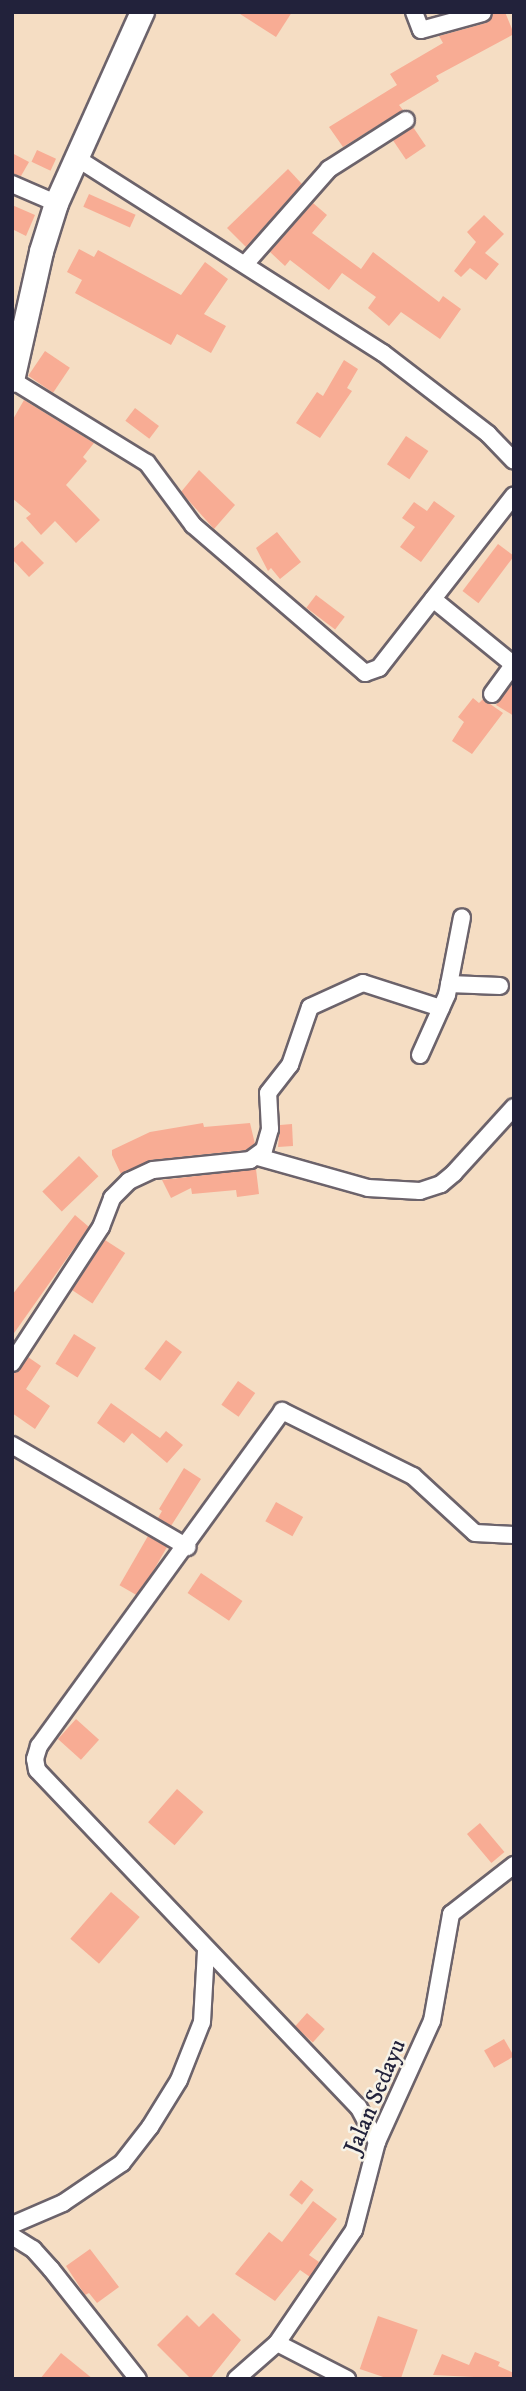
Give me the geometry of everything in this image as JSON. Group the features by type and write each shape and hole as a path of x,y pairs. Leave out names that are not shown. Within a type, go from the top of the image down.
{"main road":[{"path":"12,380 56,203 142,12"}],"street":[{"path":"414,12 421,30 483,13"},
{"path":"247,262 329,169 406,120"},
{"path":"75,157 247,262 383,353 488,434 514,461"},
{"path":"12,184 56,203"},
{"path":"12,380 147,463 194,525 360,671 379,668 514,495"},
{"path":"433,599 514,665 492,694"},
{"path":"420,1055 449,984 462,917"},
{"path":"258,1157 269,1140 268,1093 290,1065 310,1007 363,983 441,1008"},
{"path":"449,984 500,986"},
{"path":"12,1363 101,1227 112,1198 129,1181 153,1170 258,1157 368,1188 420,1191 441,1184 454,1173 514,1107"},
{"path":"377,2142 358,2107 37,1770 35,1759 40,1746 285,1410 340,1443 413,1476 475,1533 514,1535"},
{"path":"12,1445 187,1547"},
{"name":"Jalan Sedayu","path":"236,2379 277,2343 354,2231 377,2142 432,2021 451,1914 514,1865"},
{"path":"12,2225 63,2203 122,2163 150,2127 178,2080 202,2022 206,1950"},
{"path":"12,2236 42,2259 138,2379"},
{"path":"277,2343 347,2379"}],"building":[{"path":"237,12 292,12 276,37"},
{"path":"494,12 505,12 514,34 436,76 439,81 399,105 403,110 343,147 329,127 397,85 390,74 443,43 439,36 486,23"},
{"path":"413,127 426,146 406,159 393,140"},
{"path":"37,150 56,159 51,171 32,162"},
{"path":"12,153 29,162 21,176 12,174"},
{"path":"288,169 302,184 246,247 227,228"},
{"path":"89,194 136,215 130,228 83,207"},
{"path":"313,203 327,215 312,233 361,269 373,252 439,302 443,296 461,309 440,339 401,312 389,326 368,308 376,297 342,273 329,290 290,260 285,266 270,252"},
{"path":"12,205 35,215 26,236 12,229"},
{"path":"484,215 504,234 485,253 499,264 486,280 470,268 461,277 454,271 476,242 467,232"},
{"path":"79,249 94,257 98,250 181,295 205,262 228,279 204,314 226,326 211,353 177,334 171,345 75,293 82,280 67,272"},
{"path":"45,351 70,368 53,393 28,376"},
{"path":"344,360 358,369 347,388 352,391 320,438 296,423 317,392 323,396"},
{"path":"24,400 94,443 83,457 87,461 66,485 100,520 76,543 55,521 41,535 26,518 31,514 12,498 12,421"},
{"path":"135,408 159,426 149,439 125,421"},
{"path":"406,436 428,451 409,479 387,464"},
{"path":"199,470 235,505 214,529 181,492"},
{"path":"434,501 455,516 421,562 400,547 415,527 402,518 414,502 427,511"},
{"path":"277,532 301,562 280,579 271,568 268,571 256,548"},
{"path":"22,541 44,563 29,577 12,559 12,550"},
{"path":"498,544 514,556 478,603 462,591"},
{"path":"316,595 345,617 335,629 306,608"},
{"path":"514,682 514,716 496,705"},
{"path":"473,698 479,703 483,699 503,713 472,754 452,741 464,722 458,717"},
{"path":"203,1123 204,1127 250,1123 255,1144 246,1150 151,1160 121,1174 112,1150 150,1132"},
{"path":"292,1124 293,1146 278,1147 280,1125"},
{"path":"79,1156 98,1176 62,1212 42,1191"},
{"path":"256,1169 259,1194 237,1197 236,1190 192,1194 191,1188 171,1198 162,1180"},
{"path":"75,1215 89,1227 12,1336 12,1295"},
{"path":"105,1240 125,1253 92,1303 72,1290"},
{"path":"74,1334 96,1348 78,1377 55,1364"},
{"path":"166,1340 182,1352 160,1381 144,1369"},
{"path":"28,1357 41,1366 26,1389 50,1406 35,1429 12,1413 12,1373"},
{"path":"238,1381 255,1393 239,1417 221,1405"},
{"path":"111,1403 160,1438 166,1431 183,1445 167,1463 132,1433 124,1443 97,1423"},
{"path":"184,1468 201,1479 171,1526 158,1518 162,1511 159,1509"},
{"path":"276,1502 303,1517 292,1536 265,1521"},
{"path":"148,1536 167,1547 139,1596 120,1585"},
{"path":"201,1573 242,1601 229,1621 188,1593"},
{"path":"76,1719 99,1740 81,1760 58,1739"},
{"path":"177,1789 203,1812 175,1845 148,1822"},
{"path":"480,1823 504,1852 491,1863 467,1834"},
{"path":"111,1892 140,1917 99,1964 70,1939"},
{"path":"307,2013 325,2029 313,2042 295,2026"},
{"path":"504,2039 514,2056 494,2068 484,2050"},
{"path":"301,2180 314,2190 302,2205 289,2195"},
{"path":"313,2201 337,2219 309,2255 319,2262 310,2277 300,2270 275,2301 235,2274 269,2232 282,2242"},
{"path":"90,2249 119,2287 97,2303 89,2293 85,2295 66,2266"},
{"path":"213,2313 241,2340 210,2379 191,2379 157,2345 187,2315 199,2327"},
{"path":"378,2316 418,2330 401,2379 389,2379 360,2369"},
{"path":"475,2352 500,2362 498,2366 514,2373 514,2379 433,2375 442,2354 469,2365"},
{"path":"61,2353 93,2379 40,2379"}]}
